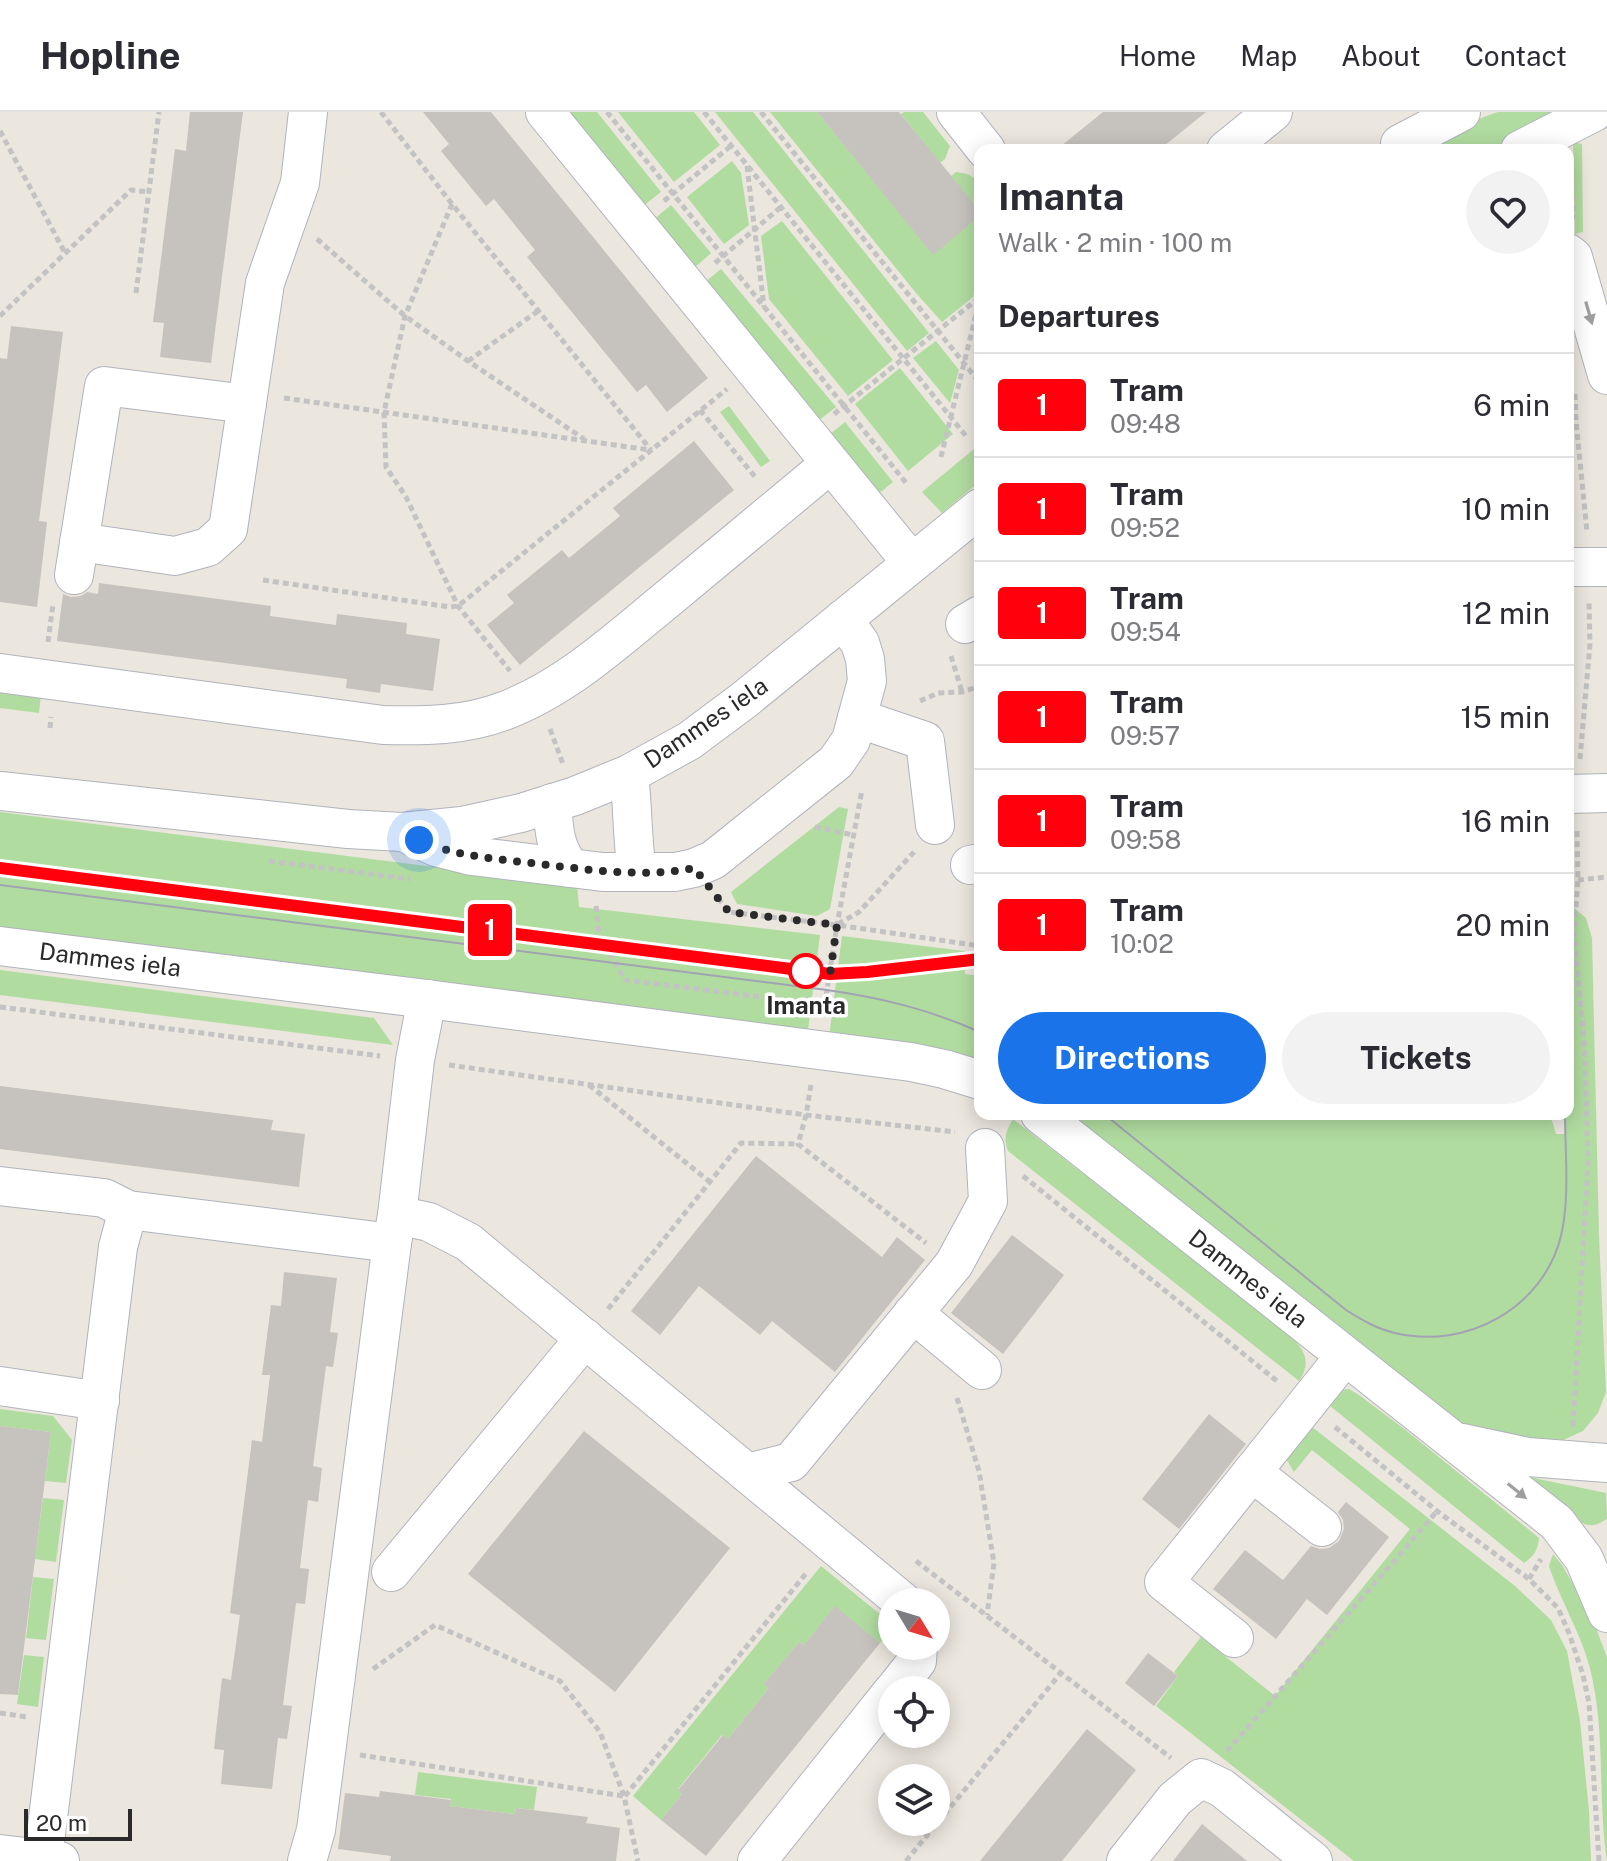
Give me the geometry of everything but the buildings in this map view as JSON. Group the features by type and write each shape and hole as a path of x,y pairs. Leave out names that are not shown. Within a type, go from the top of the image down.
{"street":[{"path":"248,399 104,386 77,558 175,556 208,547 228,529 248,399 265,283 300,183 308,112"},
{"path":"545,112 912,563"},
{"path":"956,112 981,144"},
{"path":"1233,144 1273,112"},
{"path":"1400,144 1434,112"},
{"path":"1402,144 1461,112"},
{"path":"1532,144 1582,118"},
{"path":"1574,265 1607,375"},
{"path":"0,673 383,725 431,726 475,720 533,698 592,661 830,464"},
{"name":"Dammes iela","path":"0,791 332,828 402,832 462,826 521,813 629,774 689,741 974,513"},
{"path":"1574,567 1607,567"},
{"path":"402,832 436,847 472,856 603,870 675,872 713,860 836,762 851,740 867,681 860,643 843,619"},
{"path":"857,718 925,741 935,825"},
{"path":"603,870 632,844 633,807 629,774"},
{"path":"1574,794 1607,793"},
{"path":"552,803 554,836 560,853 603,870"},
{"name":"Dammes iela","path":"0,946 911,1062 974,1078"},
{"path":"307,1861 316,1830 415,1060 427,999"},
{"name":"Dammes iela","path":"1048,1120 1557,1523 1584,1559 1607,1613"},
{"path":"747,1473 791,1462 954,1264 988,1201 985,1148"},
{"path":"0,1186 104,1198 128,1210 394,1229 429,1222 468,1242 886,1588"},
{"path":"0,1854 52,1860 118,1247 128,1210"},
{"path":"913,1313 969,1382"},
{"path":"391,1572 585,1338"},
{"path":"1234,1638 1164,1582 1345,1356"},
{"path":"0,1386 100,1401"},
{"name":"Dammes iela","path":"1456,1442 1528,1457 1607,1463"},
{"path":"1252,1472 1322,1527"},
{"path":"905,1676 917,1660"},
{"path":"757,1861 878,1710"},
{"path":"1126,1861 1175,1799 1201,1778 1222,1788 1313,1861"}],"path":[{"path":"136,293 159,112"},
{"path":"381,112 651,450"},
{"path":"607,112 907,484"},
{"path":"704,112 966,436"},
{"path":"761,112 974,375"},
{"path":"1574,218 1582,118"},
{"path":"0,131 65,253"},
{"path":"636,225 732,145"},
{"path":"747,165 764,307"},
{"path":"0,316 131,190 149,192"},
{"path":"452,204 405,316 384,412 386,467 406,497 458,606"},
{"path":"686,287 781,207"},
{"path":"288,215 405,316 589,441"},
{"path":"844,406 974,302"},
{"path":"468,361 538,311"},
{"path":"941,457 974,324"},
{"path":"263,580 458,606 752,369"},
{"path":"248,399 384,412 651,450"},
{"path":"700,410 779,507"},
{"path":"44,679 55,585 77,558"},
{"path":"822,1019 864,783"},
{"path":"837,925 859,912 935,825"},
{"path":"803,826 853,835"},
{"path":"694,868 729,912 974,945"},
{"path":"603,870 595,909 599,934 625,980 825,1005"},
{"path":"1574,880 1607,877"},
{"path":"1568,1460 1575,1413 1588,1163 1585,1052 1574,933 1578,880"},
{"path":"0,1007 415,1060 806,1115 953,1131 985,1148 1437,1511 1529,1579 1558,1608 1583,1675 1589,1703 1599,1861"},
{"path":"588,1084 710,1182"},
{"path":"798,1144 812,1084"},
{"path":"585,1338 741,1143 798,1144 954,1264"},
{"path":"969,1382 994,1563 987,1616"},
{"path":"914,1559 1060,1674 1201,1778 1244,1733 1437,1511"},
{"path":"624,1796 831,1543"},
{"path":"333,1697 435,1625 560,1681 600,1732 624,1796 638,1861"},
{"path":"906,1861 1060,1674"},
{"path":"326,1749 624,1796"}],"green space":[{"path":"566,112 597,112 661,192 642,207"},
{"path":"618,112 694,112 720,145 674,182"},
{"path":"715,112 753,112 929,333 907,351"},
{"path":"770,112 817,112 933,254 974,221 973,297 942,322"},
{"path":"923,112 950,146 940,163 901,114"},
{"path":"1498,112 1555,112 1533,128 1501,144 1433,144 1459,126"},
{"path":"1573,142 1582,144 1583,232 1575,234 1574,144"},
{"path":"732,161 741,173 749,225 724,244 687,197"},
{"path":"956,172 974,178 974,204 951,176"},
{"path":"671,205 711,253 693,269 653,220"},
{"path":"782,221 893,360 848,396 769,299 761,236"},
{"path":"721,269 836,407 818,421 704,283"},
{"path":"936,341 959,370 950,403 913,358"},
{"path":"900,368 953,434 908,471 855,404"},
{"path":"729,406 770,461 761,467 720,412"},
{"path":"845,422 893,482 877,495 829,435"},
{"path":"974,449 974,486 942,513 922,492"},
{"path":"0,689 41,694 39,713 0,708"},
{"path":"839,807 848,809 830,909 817,916 737,904 731,892"},
{"path":"0,812 577,885 579,907 820,935 808,1030 0,927"},
{"path":"1574,908 1586,918 1592,938 1606,1392 1598,1413 1583,1431 1559,1442 1530,1446 1464,1428 1076,1120 1552,1120 1556,1134 1565,1134 1565,1120 1574,1120"},
{"path":"842,936 965,951 965,974 974,975 974,1061 829,1037"},
{"path":"0,970 374,1018 393,1045 0,995"},
{"path":"1014,1120 1292,1337 1301,1348 1306,1363 1299,1381 1008,1151 1006,1135"},
{"path":"1349,1389 1403,1428 1539,1538 1533,1555 1524,1563 1324,1401 1339,1390"},
{"path":"0,1409 53,1416 72,1440 66,1483 45,1481 51,1432 0,1426"},
{"path":"1307,1423 1515,1586 1551,1620 1567,1651 1580,1721 1591,1861 1354,1861 1156,1706 1178,1676 1174,1672 1201,1637 1275,1696 1410,1529 1312,1450 1294,1472 1285,1457"},
{"path":"1515,1474 1606,1493 1607,1519 1594,1525 1581,1523"},
{"path":"43,1498 64,1500 56,1562 35,1559"},
{"path":"1553,1554 1590,1613 1607,1657 1607,1861 1597,1704 1585,1652 1549,1566"},
{"path":"821,1566 878,1613 878,1641 835,1607 804,1645 799,1642 765,1683 769,1688 728,1739 722,1735 678,1789 682,1794 661,1820 633,1796"},
{"path":"33,1577 54,1579 46,1640 26,1638"},
{"path":"24,1655 44,1657 38,1707 17,1704"},
{"path":"418,1772 537,1787 534,1810 516,1808 515,1814 450,1806 451,1799 415,1795"}],"tram line":[{"path":"0,868 830,974 974,960"},
{"name":"1","path":"0,868 830,974 974,960"},
{"path":"0,885 827,990 905,1005 974,1030"},
{"path":"1111,1120 1346,1310 1382,1329 1422,1337 1474,1329 1520,1303 1538,1284 1552,1262 1564,1221 1565,1120"}],"place":[{"name":"Imanta","path":"806,971"}],"route":[{"path":"419,840 472,856 603,872 675,872 694,868 729,912 837,925 830,974 806,971"}]}
